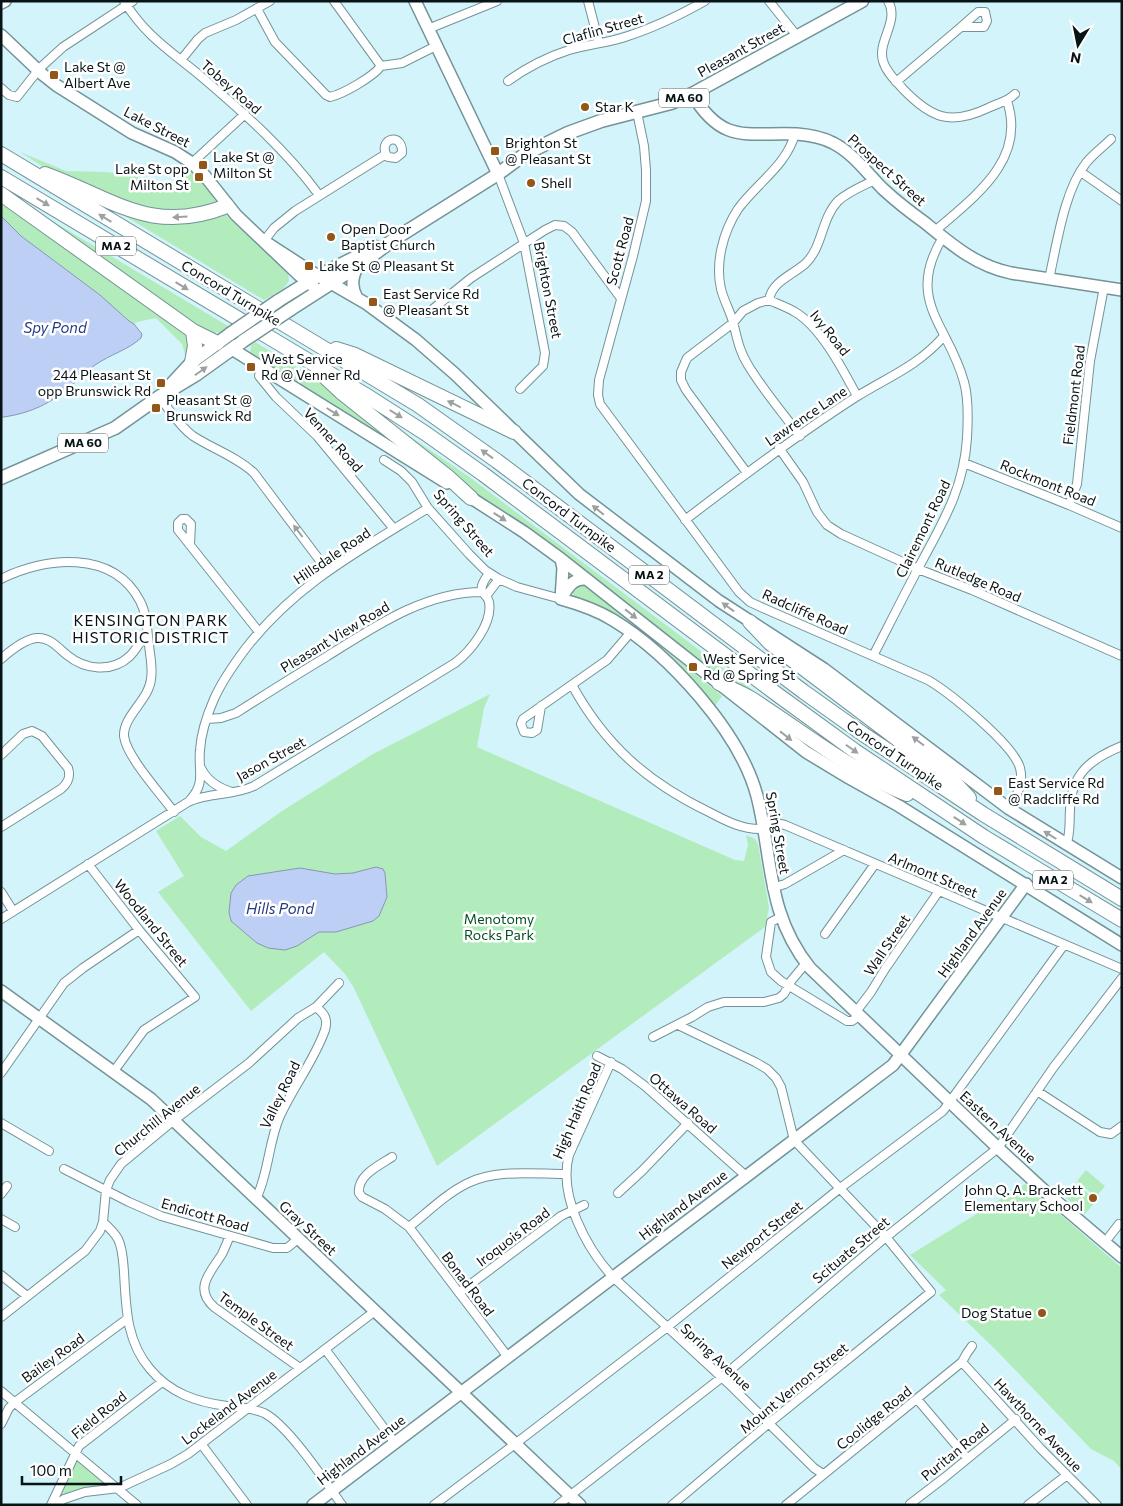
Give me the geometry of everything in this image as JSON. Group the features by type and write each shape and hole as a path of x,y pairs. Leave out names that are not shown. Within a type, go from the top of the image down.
{"highway":[{"name":"Concord Turnpike","path":"1,154 398,393 464,437 824,706 989,818 1122,899"},
{"path":"15,163 59,179 127,209 151,216 170,218 191,217 227,206"},
{"name":"Concord Turnpike","path":"1,177 405,419 463,460 791,705 935,805 1035,869 1122,920"},
{"path":"1,194 193,331 218,343"},
{"path":"192,362 195,348 193,331"},
{"path":"313,342 355,355 514,432"},
{"path":"310,362 341,392 448,477 471,498"},
{"path":"750,622 770,643 953,781 989,818"},
{"path":"719,683 748,698 847,763 891,788 935,805"}],"main road":[{"name":"Pleasant Street","path":"1,478 108,432 358,266 393,240 498,174 525,154 602,121 671,103 692,94 862,1"},
{"name":"Pleasant Street","path":"159,397 192,362 278,301 318,276 393,240"},
{"path":"218,343 238,345"}],"street":[{"path":"1,4 5,1"},
{"path":"181,60 205,33 236,20 270,1"},
{"path":"334,1 381,66"},
{"name":"Brighton Street","path":"415,1 498,174 524,243 545,359 540,369 520,389"},
{"path":"428,29 497,1"},
{"path":"588,1 599,43"},
{"name":"Claflin Street","path":"508,81 535,64 569,50 626,37 658,26 705,1"},
{"path":"769,1 796,36"},
{"path":"888,1 891,6 891,21 883,47 882,59 885,68 896,82 921,106 935,114 950,118 962,118 1007,102 1015,94"},
{"path":"1,88 8,95 17,97 38,71 63,47 128,3"},
{"name":"Tobey Road","path":"128,3 137,21 148,34 245,114 299,168 319,195"},
{"path":"257,9 276,42 330,97 364,80 381,66 402,63 436,46"},
{"path":"896,82 961,27"},
{"name":"Lake Street","path":"1,35 38,71 56,85 140,138 179,153 192,163 205,176 227,206 307,283"},
{"name":"Prospect Street","path":"692,94 716,124 731,131 745,134 813,136 836,144 894,199 972,259 987,266 1011,273 1122,290"},
{"path":"939,234 981,191 1003,162 1010,143 1012,122 1007,102"},
{"name":"Scott Road","path":"598,395 599,380 646,201 644,146 637,112"},
{"path":"192,163 245,114"},
{"path":"795,134 785,157 742,204 732,220 721,250 719,272 721,290 733,323 737,341 747,364 800,436"},
{"path":"1048,279 1067,202 1074,183 1085,164 1111,140"},
{"path":"264,240 285,218 386,154"},
{"path":"1081,172 1122,201"},
{"path":"747,473 686,390 681,376 682,366 687,358 733,323 743,311 758,303 769,300 771,291 806,263 815,251 829,216 838,202 875,180"},
{"path":"428,314 471,278 555,225 564,226 572,232 620,297"},
{"name":"Clairemont Road","path":"873,656 952,504 964,463 967,437 967,408 964,383 958,363 933,313 928,293 927,278 939,234"},
{"name":"Lake Street","path":"264,240 318,276 327,286"},
{"path":"357,298 353,282 358,266"},
{"path":"307,283 327,286"},
{"name":"Concord Turnpike","path":"327,286 357,298 398,326 435,356 560,478 599,511 750,622 824,669 1008,808 1122,878"},
{"name":"Fieldmont Road","path":"1069,505 1076,484 1088,368 1104,288"},
{"name":"Ivy Road","path":"769,300 796,312 814,329 835,357 857,396"},
{"name":"Lawrence Lane","path":"685,520 779,448 800,436 857,396 907,368 924,356 944,336"},
{"path":"238,345 261,366 471,498 561,559 817,759 899,806 1122,945"},
{"name":"Venner Road","path":"261,366 259,375 266,386 280,402 313,432 394,529"},
{"name":"Radcliffe Road","path":"598,395 602,407 746,599 923,677 939,686 1011,752 1019,766 1021,782 1018,794 1008,808"},
{"path":"159,397 176,419 191,434 254,473 327,570"},
{"name":"Rutledge Road","path":"779,448 802,482 817,512 827,525 842,534 918,569 972,590 1122,656"},
{"name":"Spring Street","path":"384,460 401,471 412,482 428,508 472,558 489,573 526,590 596,611 631,632 677,673 704,703 742,758 752,779 762,824 772,888 791,939 806,963 900,1056"},
{"name":"Rockmont Road","path":"964,463 1122,528"},
{"name":"Hillsdale Road","path":"188,802 199,786 200,750 207,719 219,689 238,659 259,632 296,595 327,570 428,508"},
{"path":"190,545 259,632"},
{"path":"561,559 563,571 561,599"},
{"path":"1,579 24,569 50,563 74,562 93,564 111,572 132,589 142,606 152,674 147,694 128,722 124,736 133,757 174,812"},
{"name":"Jason Street","path":"1,919 188,802 205,796 234,793 254,786 459,660 474,645 483,628 489,602 484,594 483,583 489,573"},
{"path":"484,594 499,579"},
{"path":"561,599 573,582 579,579 586,579"},
{"name":"Pleasant View Road","path":"207,719 221,718 236,712 407,610 440,598 466,593 484,594"},
{"path":"1,659 21,644 40,638 51,642 79,663 95,668 105,667 120,663 129,657 147,630"},
{"path":"541,706 610,658 631,632"},
{"name":"Arlmont Street","path":"572,684 586,710 621,752 652,778 685,800 729,822 747,828 762,824 781,823 1122,969"},
{"path":"1,755 23,734 28,731 37,732 68,768 70,773 68,781 61,789 1,827"},
{"path":"1066,845 1070,830 1071,793 1079,776 1092,761 1122,746"},
{"path":"201,768 213,783 234,793"},
{"path":"772,888 785,884 844,850"},
{"name":"Woodland Street","path":"88,864 139,930 195,996 147,1027 114,1071"},
{"path":"825,934 875,864"},
{"name":"Highland Avenue","path":"314,1505 890,1067 1026,884"},
{"name":"Wall Street","path":"857,1014 885,968 939,891"},
{"path":"1,892 13,911"},
{"path":"781,916 773,919 771,923 766,959 771,972 847,1021 852,1021 857,1014"},
{"path":"1,1073 58,990 72,976 139,930"},
{"name":"Newport Street","path":"434,1505 666,1328 840,1189 943,1111 1064,945"},
{"path":"653,1037 708,1008 724,1002 774,1000 782,996 806,963"},
{"name":"Scituate Street","path":"558,1505 721,1378 886,1237 998,1148 1037,1091 1122,978"},
{"name":"Churchill Avenue","path":"1,1317 85,1251 94,1241 103,1222 106,1190 110,1180 121,1164 249,1062 298,1018 316,1007 339,983"},
{"name":"Gray Street","path":"1,990 145,1094 580,1505"},
{"name":"Valley Road","path":"256,1199 263,1181 271,1141 279,1117 325,1030 326,1018 316,1007"},
{"path":"678,1025 767,1069 776,1078 781,1087 794,1140 886,1237"},
{"name":"Ottawa Road","path":"597,1056 611,1062 645,1086 746,1176"},
{"name":"Eastern Avenue","path":"900,1056 1049,1195 1122,1257"},
{"name":"High Haith Road","path":"611,1062 568,1154 565,1174 574,1209 589,1247 601,1265 613,1277"},
{"path":"1037,1091 1098,1131 1107,1134 1114,1133 1122,1126"},
{"path":"1,1123 49,1151"},
{"path":"618,1193 688,1123"},
{"name":"Bonad Road","path":"392,1157 364,1176 360,1182 359,1192 362,1197 409,1227 508,1357"},
{"name":"Endicott Road","path":"64,1169 161,1216 280,1248 287,1248 298,1239"},
{"path":"409,1227 458,1188 480,1178 505,1174 565,1174"},
{"path":"1,1194 7,1186"},
{"name":"Iroquois Road","path":"459,1293 561,1216 584,1205"},
{"path":"1,1219 15,1227"},
{"path":"103,1222 114,1232 119,1240 122,1253 127,1319 136,1349 142,1360 162,1382 172,1389 196,1400 262,1412 280,1424 342,1505"},
{"path":"1109,1237 1119,1224"},
{"name":"Temple Street","path":"230,1236 204,1285 205,1297 214,1307 300,1368"},
{"name":"Mount Vernon Street","path":"672,1505 768,1424 931,1292 886,1237"},
{"path":"1,1275 27,1296"},
{"name":"Spring Avenue","path":"613,1277 666,1328 729,1384 814,1468 823,1474"},
{"name":"Lockeland Avenue","path":"55,1505 64,1499 85,1492 118,1488 171,1464 202,1444 374,1311"},
{"name":"Bailey Road","path":"1,1424 9,1408 15,1402 127,1319"},
{"name":"Coolidge Road","path":"786,1505 962,1362 972,1346"},
{"path":"325,1350 395,1443"},
{"name":"Hawthorne Avenue","path":"962,1362 1097,1505"},
{"name":"Field Road","path":"50,1505 75,1452 84,1440 162,1382"},
{"path":"1,1391 137,1505"},
{"path":"917,1399 967,1458"},
{"name":"Puritan Road","path":"910,1504 1016,1420"},
{"path":"202,1444 247,1505"},
{"path":"1028,1505 1067,1475"}],"green space":[{"path":"20,152 66,171 107,172 134,176 168,186 190,167 218,205 197,213 149,212 51,172"},
{"path":"1,198 191,337 186,358 182,344 156,318 134,324 129,321 100,295 21,236 1,216"},
{"path":"110,207 224,213 288,274 289,281 283,289 264,300"},
{"path":"34,210 228,326 222,332 206,334"},
{"path":"255,342 328,386 427,466 250,356 251,345"},
{"path":"392,424 468,476 815,739 683,649 454,478"},
{"path":"583,584 722,696 713,709 684,676 575,598 572,592 574,586"},
{"name":"Menotomy Rocks Park","path":"490,694 484,708 477,747 735,860 744,861 748,845 746,835 755,839 758,844 769,908 765,927 437,1166 354,988 345,974 324,952 251,1011 158,892 184,876 156,831 180,816 201,837 226,851 282,811 373,754"},
{"path":"1086,1170 1105,1186 1096,1197 1077,1181"},
{"path":"1075,1182 1096,1201 1085,1214 1063,1195"},
{"path":"1025,1184 1122,1268 1122,1470 1114,1461 1091,1449 996,1350 939,1295 946,1290 910,1255"},
{"path":"75,1452 119,1488 85,1492 55,1505"}],"water":[{"name":"Spy Pond","path":"1,216 21,236 100,295 134,324 142,334 141,338 136,342 92,367 49,402 23,413 4,417 1,417"},
{"name":"Hills Pond","path":"376,867 383,869 385,873 387,897 379,916 373,921 336,932 319,932 297,946 285,950 268,948 257,943 231,921 229,912 231,893 236,885 248,876 300,868 335,874 353,873"}],"place":[{"name":"Lake St @ Albert Ave","path":"54,75"},
{"name":"Star K","path":"585,107"},
{"name":"Brighton St @ Pleasant St","path":"495,151"},
{"name":"Lake St @ Milton St","path":"203,165"},
{"name":"Lake St opp Milton St","path":"199,177"},
{"name":"Shell","path":"531,183"},
{"name":"Open Door Baptist Church","path":"331,237"},
{"name":"Lake St @ Pleasant St","path":"309,266"},
{"name":"East Service Rd @ Pleasant St","path":"373,302"},
{"name":"West Service Rd @ Venner Rd","path":"251,367"},
{"name":"244 Pleasant St opp Brunswick Rd","path":"161,383"},
{"name":"Pleasant St @ Brunswick Rd","path":"156,408"},
{"name":"West Service Rd @ Spring St","path":"693,667"},
{"name":"East Service Rd @ Radcliffe Rd","path":"998,791"},
{"name":"John Q. A. Brackett Elementary School","path":"1093,1198"},
{"name":"Dog Statue","path":"1042,1313"}],"district":[{"name":"KENSINGTON PARK HISTORIC DISTRICT","path":"151,630"}]}
